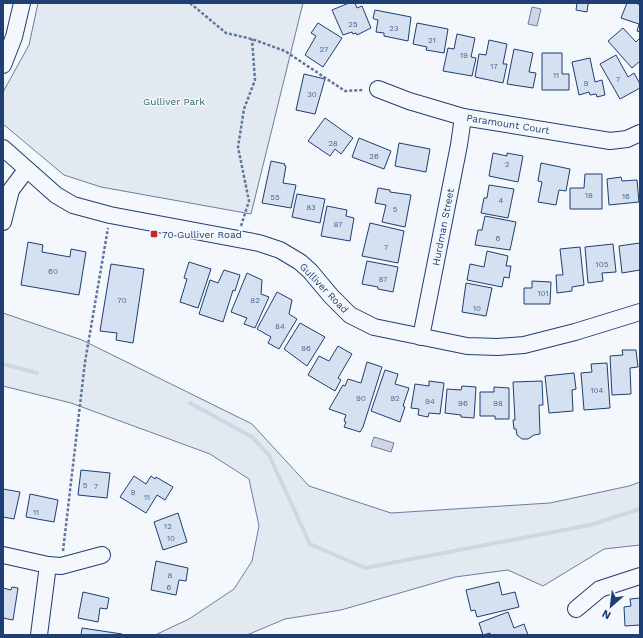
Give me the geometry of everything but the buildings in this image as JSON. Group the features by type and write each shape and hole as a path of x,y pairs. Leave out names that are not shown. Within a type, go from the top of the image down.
{"street":[{"path":"3,65 14,37 22,3"},
{"name":"Paramount Court","path":"378,89 409,101 463,117 610,140 627,139 640,133"},
{"name":"Hurdman Street","path":"421,337 459,145 463,117"},
{"name":"Gulliver Road","path":"3,148 56,195 80,207 110,215 259,243 280,250 300,262 310,271 331,296 350,315 374,327 467,346 498,347 524,345 576,332 640,312"},
{"path":"3,222 11,190 26,170"},
{"path":"3,555 54,566 102,555"},
{"path":"39,635 54,566"},
{"path":"576,608 600,589 640,576"}],"path":[{"path":"190,3 226,34 252,39 285,51 345,91 378,89"},
{"path":"240,228 249,201 238,146 244,109 255,80 252,39"},
{"path":"54,566 84,362 108,226"}],"green space":[{"name":"Gulliver Park","path":"38,3 303,3 251,214 101,187 64,175 3,124 3,92 29,45"},
{"path":"3,313 82,340 252,424 309,486 391,513 550,503 629,486 640,482 640,545 604,549 543,586 508,570 455,577 341,610 285,619 247,635 155,635 189,619 234,589 252,561 259,526 249,479 210,454 71,403 3,386"}],"shaded area":[{"path":"532,7 541,9 537,26 528,24"},
{"path":"374,437 394,443 391,452 371,446"}],"waterway":[{"path":"3,364 37,373"},
{"path":"190,403 252,437 269,455 310,544 365,568 590,525 640,509"}],"place":[{"name":"70 Gulliver Road","path":"154,234"}]}
